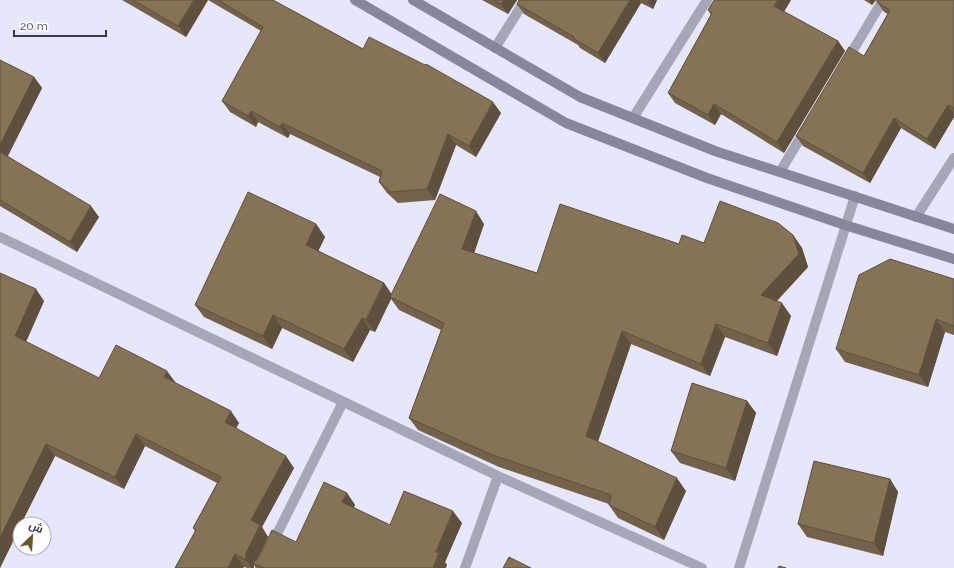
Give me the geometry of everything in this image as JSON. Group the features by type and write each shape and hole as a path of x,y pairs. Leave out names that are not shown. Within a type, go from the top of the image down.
{"street":[{"path":"355,0 566,123 707,178 845,225 954,259"},
{"path":"413,0 580,97 715,151 954,228"},
{"path":"495,48 525,0"},
{"path":"633,118 707,0"},
{"path":"840,73 883,0"},
{"path":"780,172 812,119"},
{"path":"916,217 954,158"},
{"path":"739,568 854,196"},
{"path":"0,238 498,476 702,568"},
{"path":"260,568 343,402"},
{"path":"465,568 498,476"}],"building":[{"path":"133,0 194,0 178,26"},
{"path":"218,0 273,0 363,49 369,37 425,65 426,64 493,102 469,146 448,134 427,189 391,192 379,182 382,171 282,123 280,127 251,111 248,116 222,101 263,27"},
{"path":"493,0 504,0 501,4"},
{"path":"519,0 630,0 598,53 573,38 574,37 517,4"},
{"path":"714,0 778,0 774,6 838,41 777,142 714,104 708,115 668,93 712,13 708,10"},
{"path":"877,0 954,0 954,108 948,105 927,139 894,118 863,173 796,136 849,47 864,56 890,10 877,2"},
{"path":"0,60 34,77 0,145"},
{"path":"0,152 91,206 70,242 0,200"},
{"path":"248,192 316,224 306,245 384,283 366,320 362,318 344,349 273,315 263,336 195,305"},
{"path":"440,194 476,211 462,249 537,273 560,204 679,244 682,235 704,243 720,201 778,223 793,235 799,254 761,295 782,303 768,343 716,324 701,364 622,331 586,436 677,478 655,527 609,505 611,495 490,454 409,418 444,323 390,297"},
{"path":"890,259 954,279 954,326 936,319 919,375 836,349 859,275"},
{"path":"0,273 36,289 15,336 99,378 116,345 167,371 164,377 231,411 225,422 286,456 251,520 260,525 246,553 246,560 235,554 228,568 175,568 196,530 193,528 221,477 136,434 115,477 46,444 0,538"},
{"path":"692,383 747,401 726,468 671,451"},
{"path":"814,461 890,479 874,543 798,524"},
{"path":"324,482 347,493 342,502 390,525 404,491 453,511 436,552 439,553 433,568 264,568 252,563 258,559 272,530 296,542"},
{"path":"509,557 531,568 503,568"}]}
